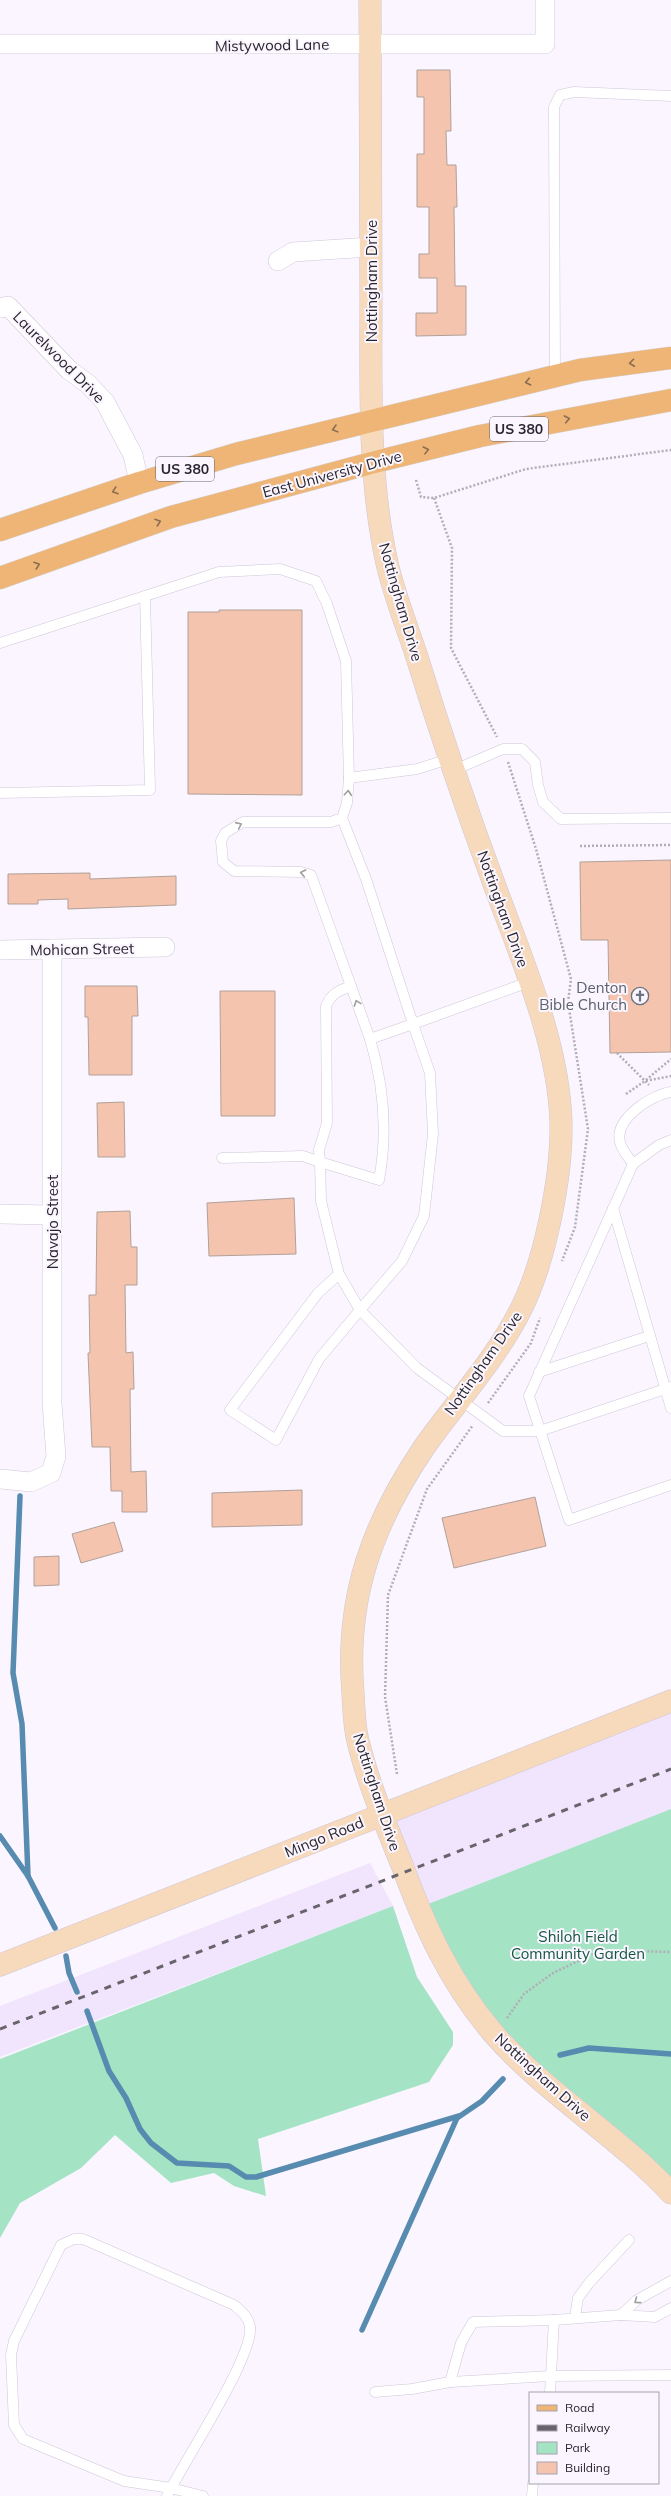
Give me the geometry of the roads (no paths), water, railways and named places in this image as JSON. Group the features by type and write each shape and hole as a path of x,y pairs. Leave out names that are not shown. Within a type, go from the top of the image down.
{"main road":[{"name":"US 380","path":"0,530 139,483 236,454 372,419 580,370 671,358"},
{"name":"East University Drive","path":"0,578 171,517 375,462 480,436 671,400"}],"street":[{"name":"Nottingham Drive","path":"370,0 372,419 380,519 387,565 450,765 529,982 553,1061 561,1119 559,1163 542,1255 523,1307 496,1350 405,1476 365,1559 354,1608 350,1664 356,1737 382,1815 436,1950 455,1982 494,2034 514,2056 623,2147 671,2193"},
{"name":"Mistywood Lane","path":"0,44 218,46 370,43 545,44 545,0"},
{"path":"278,261 293,252 371,247"},
{"name":"Laurelwood Drive","path":"0,308 8,306 69,370 88,384 104,402 133,455 139,483"},
{"name":"Mohican Street","path":"0,950 165,947"},
{"name":"Navajo Street","path":"0,1479 31,1482 51,1473 56,1456 52,1403 52,949"},
{"path":"0,1214 51,1216"},
{"name":"Mingo Road","path":"0,1965 671,1701"}],"lane":[{"path":"554,376 554,107 560,96 574,92 671,96"},
{"path":"0,643 219,572 280,569 316,581 327,604 346,661 349,778 347,803 342,818 366,879 430,1073 433,1134 424,1216 402,1261 319,1359 276,1440 230,1410 318,1293 339,1274"},
{"path":"0,793 150,790 145,596"},
{"path":"349,778 450,765 504,749 522,749 535,762 538,785 543,802 561,819 671,818"},
{"path":"222,1158 303,1156 379,1180 384,1150 382,1088 370,1039 312,875 301,872 234,871 223,862 221,841 225,833 243,822 331,822 342,818"},
{"path":"370,1039 529,982"},
{"path":"351,986 337,991 329,998 326,1006 327,1123 319,1150 321,1200 339,1274 360,1310 417,1368 459,1400 503,1430 540,1431 668,1388"},
{"path":"633,1164 620,1142 622,1123 638,1106 671,1092"},
{"path":"671,1140 659,1145 633,1164 529,1396 569,1520 671,1485"},
{"path":"613,1208 649,1336 668,1388 671,1408"},
{"path":"539,1372 649,1336"},
{"path":"169,2492 194,2444 214,2414 249,2342 250,2326 245,2314 234,2305 84,2239 74,2239 62,2244 14,2341 11,2355 14,2425 23,2439 124,2481 169,2492 203,2496"},
{"path":"575,2318 578,2298 589,2283 629,2240"},
{"path":"621,2315 637,2300 671,2281"},
{"path":"450,2382 461,2343 473,2322 554,2320 621,2315 654,2317 671,2308"},
{"path":"550,2392 554,2320"},
{"path":"375,2392 412,2389 450,2382 550,2376 671,2375"},
{"path":"532,2496 533,2484"}],"waterway":[{"path":"20,1496 13,1673 22,1724 28,1876"},
{"path":"0,1836 28,1876 55,1928"},
{"path":"66,1956 69,1973 77,1992"},
{"path":"87,2011 109,2071 126,2098 140,2129 151,2143 177,2163 229,2166 246,2177 256,2177 459,2116"},
{"path":"560,2055 589,2048 671,2054"},
{"path":"362,2330 457,2118 482,2101 503,2079"}],"railway":[{"path":"0,2029 671,1769"}],"place":[{"name":"Denton Bible Church","path":"640,996"}],"park label":[{"name":"Shiloh Field Community Garden","path":"578,1944"}]}
